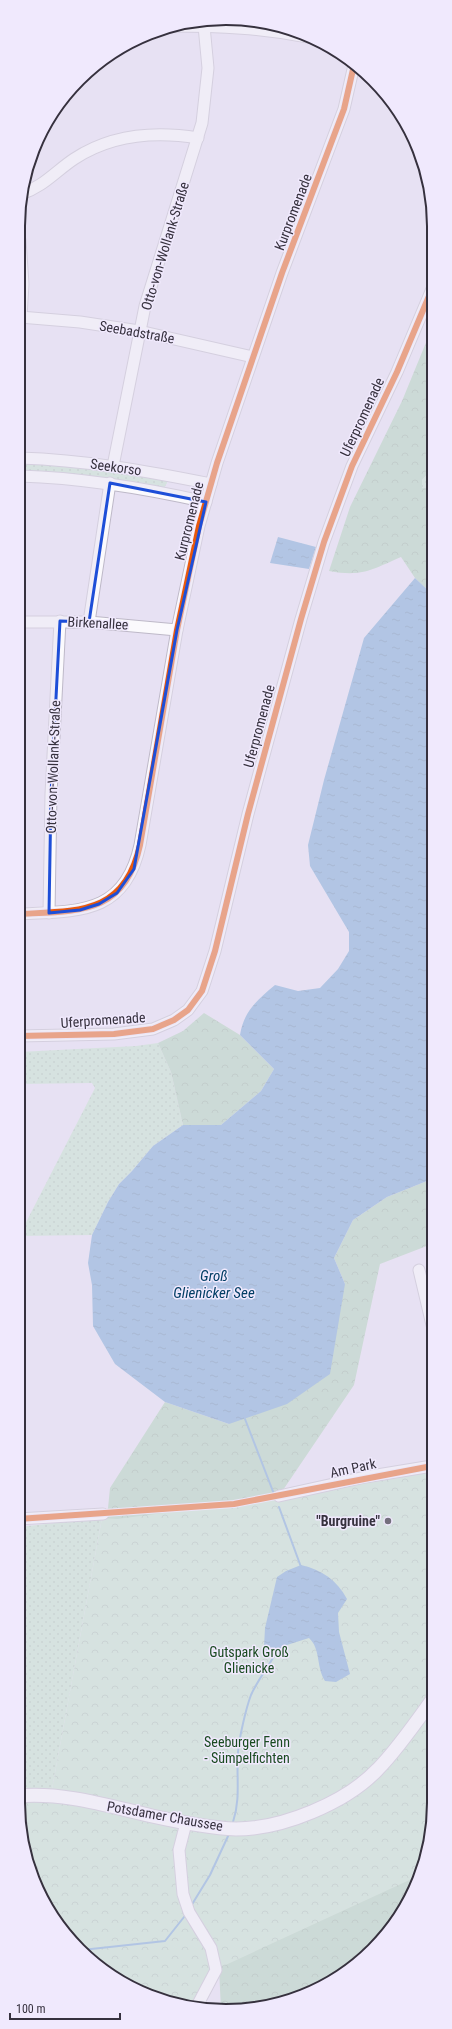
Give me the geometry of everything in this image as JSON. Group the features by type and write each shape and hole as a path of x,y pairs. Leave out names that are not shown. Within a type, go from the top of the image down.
{"main road":[{"name":"Potsdamer Chaussee","path":"25,1796 55,1796 186,1823 237,1829 270,1825 300,1816 329,1804 354,1790 378,1770 427,1706"}],"street":[{"name":"Otto-von-Wollank-Straße","path":"113,466 140,331 154,276 198,138 207,87 207,50 204,26"},
{"path":"206,26 268,30"},
{"name":"Kurpromenade","path":"25,914 80,910 99,904 119,890 134,870 140,845 177,630 206,502 282,273 344,109 353,70"},
{"path":"28,191 39,186 75,158 106,144 124,138 155,134 172,134 198,138"},
{"name":"Uferpromenade","path":"25,1036 114,1034 152,1029 174,1020 188,1010 202,991 215,952 248,814 301,619 324,542 352,466 397,372 427,301"},
{"name":"Seebadstraße","path":"25,317 80,322 140,331 253,357"},
{"name":"Seekorso","path":"25,458 113,466 211,484"},
{"name":"Seekorso","path":"25,476 57,477 110,483 206,502"},
{"path":"89,622 110,483"},
{"name":"Otto-von-Wollank-Straße","path":"49,913 51,794 60,621"},
{"name":"Birkenallee","path":"25,622 89,622 177,630"},
{"path":"419,1270 427,1304"},
{"name":"Am Park","path":"279,1496 365,1477 427,1467"},
{"path":"25,1520 102,1514"},
{"path":"186,1823 179,1850 183,1894 189,1912 211,1948 216,1970 199,2002"}],"highlighted area":[{"path":"110,483 206,502 177,630 134,869 117,893 99,904 80,910 49,913 51,794 60,621 89,622"}],"green space":[{"path":"427,340 427,474 422,480 422,488 427,488 427,589 415,578 401,557 374,569 358,573 340,573 329,571 350,507 402,401"},
{"path":"25,461 48,462 167,480 164,488 25,473"},
{"path":"427,474 427,488 422,488 422,480"},
{"path":"204,1013 240,1035 274,1069 261,1091 221,1125 183,1125 171,1072 158,1043 183,1031"},
{"path":"158,1043 171,1072 183,1125 153,1146 119,1184 108,1202 92,1235 25,1236 25,1224 95,1088 92,1083 25,1084 25,1052 136,1046"},
{"name":"Gutspark Groß Glienicke","path":"427,1181 427,1246 380,1264 354,1385 279,1496 427,1818 423,1842 412,1880 400,1904 377,1936 359,1954 338,1970 303,1989 265,2000 239,2004 221,2004 219,1968 102,1518 108,1508 110,1488 165,1402 229,1424 345,1284 334,1258 353,1220 387,1197"},
{"name":"Seeburger Fenn - Sümpelfichten","path":"427,1467 427,1816 420,1855 412,1879 219,1968 199,2002 174,1997 149,1989 125,1977 93,1954 75,1936 52,1904 40,1880 29,1842 25,1816 25,1791 52,1789 102,1518 117,1519 248,1502"},
{"path":"102,1518 52,1789 25,1791 25,1526"}],"water":[{"path":"278,537 316,547 309,569 270,563"},
{"name":"Groß Glienicker See","path":"415,578 427,589 427,1181 387,1197 353,1220 334,1258 345,1284 330,1374 287,1404 229,1424 165,1402 115,1364 93,1326 92,1285 88,1263 92,1235 108,1202 119,1184 153,1146 183,1125 221,1125 261,1091 274,1069 240,1035 244,1019 252,1007 275,985 298,991 320,988 338,969 349,951 349,932 310,866 308,845 324,780 364,638"},
{"path":"301,1565 316,1570 334,1581 347,1599 338,1613 339,1632 350,1674 336,1682 325,1681 320,1670 315,1647 309,1638 287,1645 283,1654 274,1657 268,1656 264,1647 265,1628 277,1577 286,1571"}],"waterway":[{"path":"245,1419 274,1494"},
{"path":"279,1507 301,1567"},
{"path":"233,1822 238,1796 238,1752 245,1715 253,1690 274,1656"},
{"path":"191,1906 210,1875 229,1834"},
{"path":"88,1949 165,1941 184,1917"}],"cycle path":[{"path":"25,914 61,912 96,905 111,897 123,885 133,868 140,845 177,630 199,526 217,463 282,273 344,109 353,70"},
{"path":"25,1036 114,1034 153,1029 174,1020 188,1010 202,991 215,951 248,814 301,619 324,542 352,466 397,372 427,301"},
{"path":"25,1519 234,1504 427,1467"}],"place":[{"name":"\"Burgruine\"","path":"388,1521"}]}
